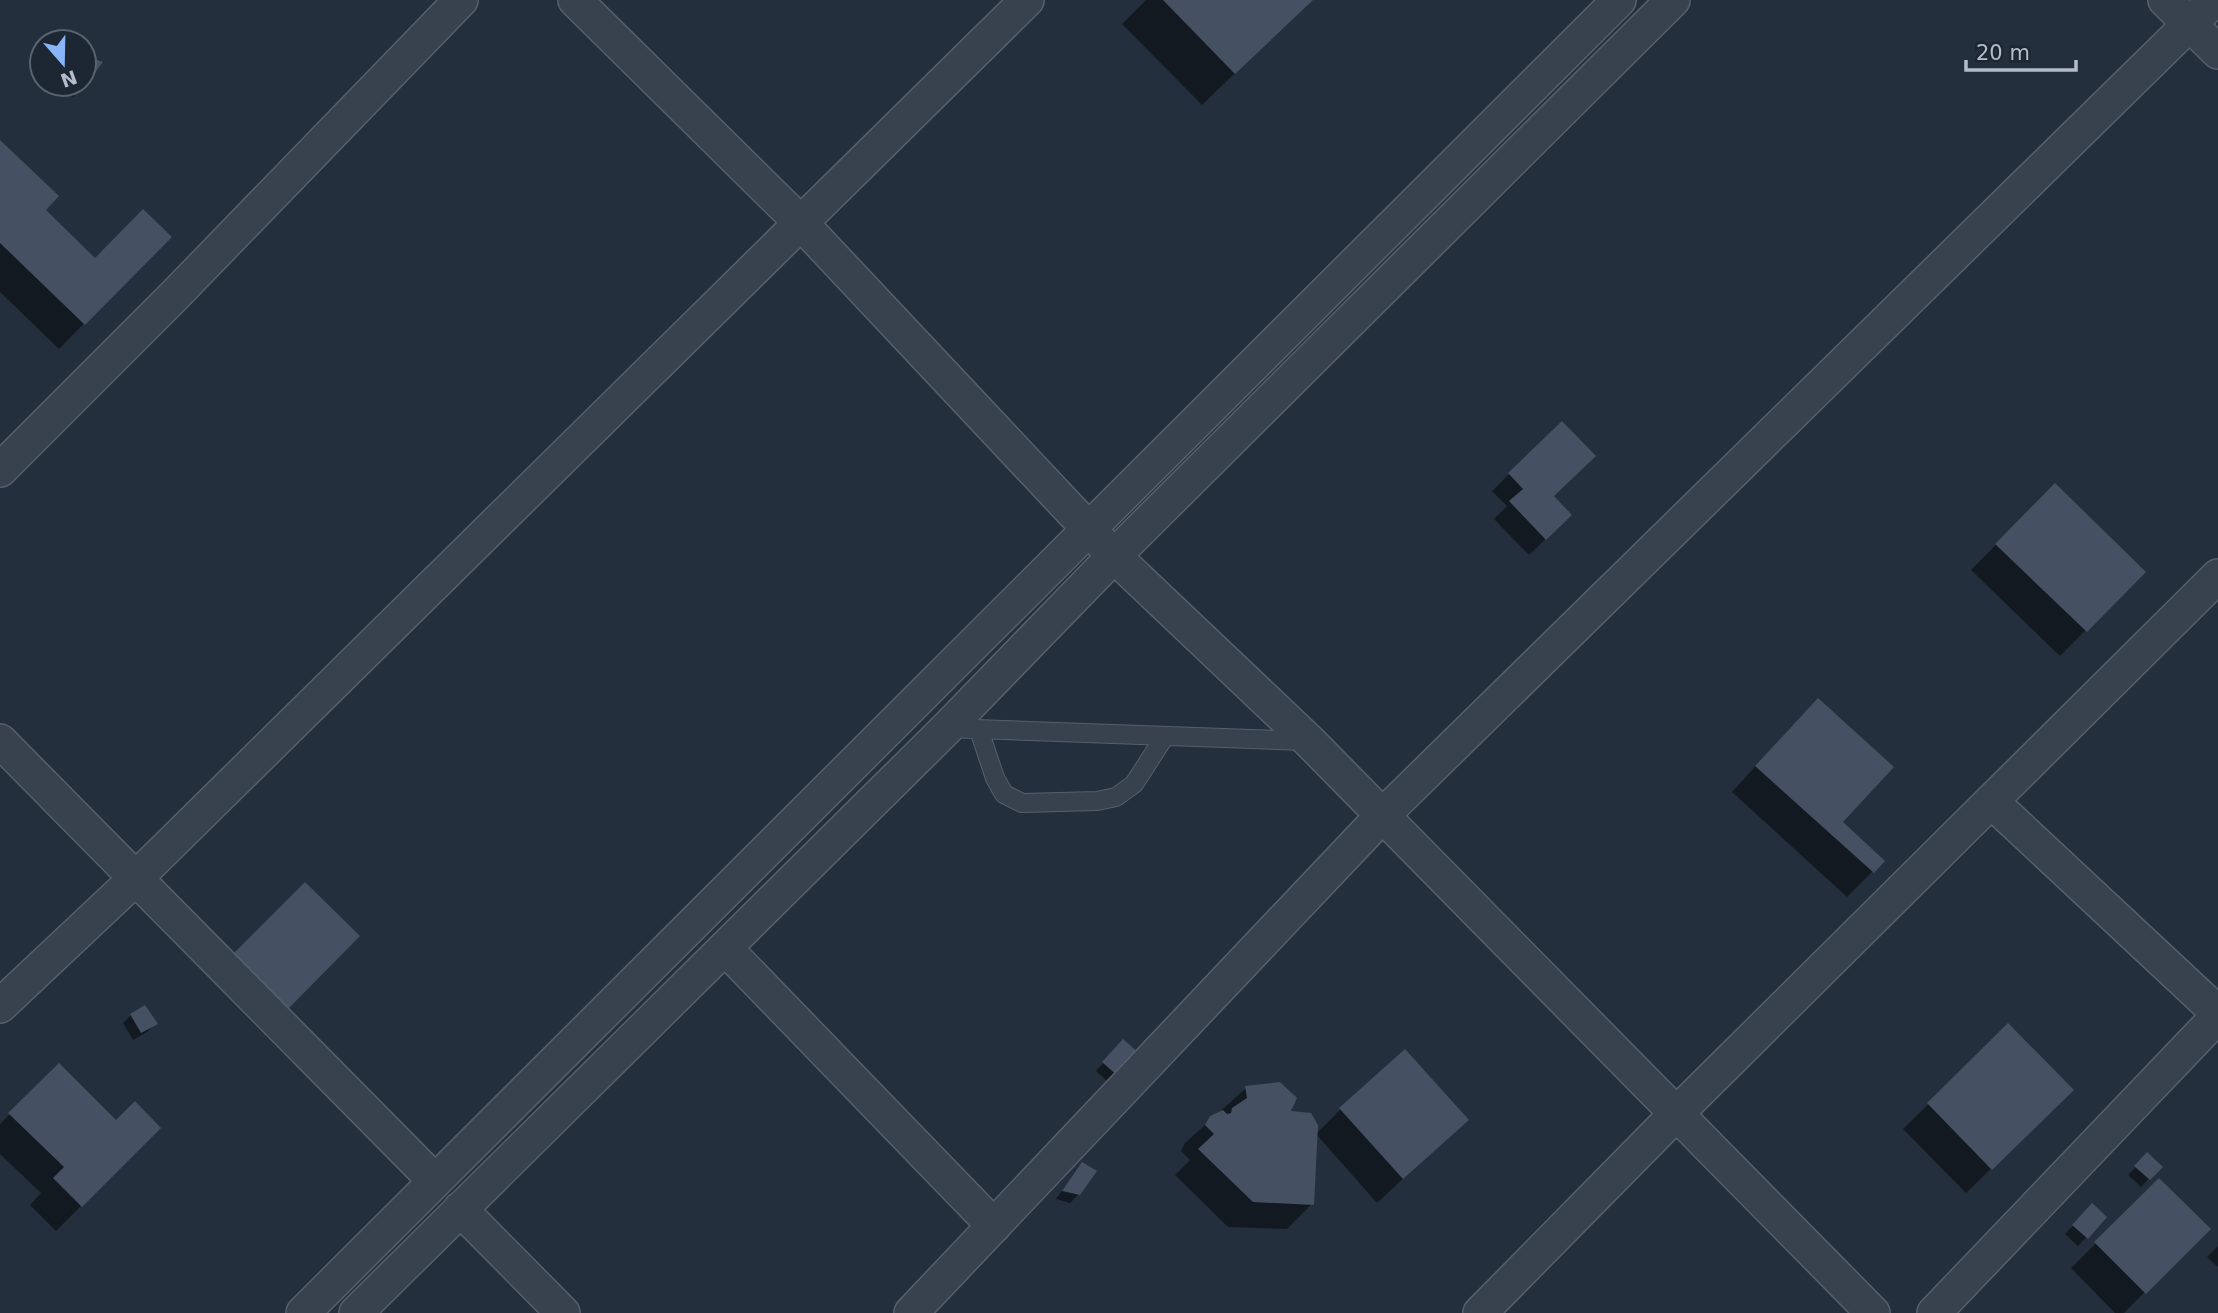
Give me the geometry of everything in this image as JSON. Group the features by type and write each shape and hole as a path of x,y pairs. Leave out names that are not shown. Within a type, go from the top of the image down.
{"street":[{"path":"0,470 176,294 461,0"},
{"path":"575,0 802,224 1115,556 1309,741 1873,1313"},
{"path":"0,1006 136,878 1027,0"},
{"path":"303,1313 1619,0"},
{"path":"356,1313 725,948 963,729 1115,556 1673,0"},
{"path":"2165,0 2218,52"},
{"path":"911,1313 1381,817 2214,0"},
{"path":"1480,1313 1675,1115 2218,576"},
{"path":"0,741 435,1181"},
{"path":"1934,1313 2218,1015 1991,801"},
{"path":"725,948 993,1226"},
{"path":"460,1209 563,1313"}],"lane":[{"path":"963,729 1004,794 1022,803 1097,801 1116,797 1134,784 1165,736"},
{"path":"963,729 1309,741"}],"building":[{"path":"1163,0 1313,0 1235,74"},
{"path":"0,140 59,196 46,210 95,258 143,209 172,237 85,325 0,243"},
{"path":"1562,421 1596,456 1554,496 1572,515 1546,540 1509,501 1523,489 1508,473"},
{"path":"2055,483 2146,572 2087,632 1995,544"},
{"path":"1818,698 1894,767 1843,822 1885,861 1874,873 1755,766"},
{"path":"305,882 360,936 285,1012 230,957"},
{"path":"145,1005 158,1024 141,1033 130,1014"},
{"path":"2008,1023 2074,1090 1992,1170 1927,1103"},
{"path":"1123,1039 1140,1054 1119,1077 1102,1062"},
{"path":"1405,1049 1469,1120 1403,1179 1339,1108"},
{"path":"59,1063 116,1120 135,1101 161,1128 82,1207 53,1178 64,1167 8,1113"},
{"path":"1280,1082 1297,1098 1291,1111 1311,1113 1318,1125 1314,1205 1253,1202 1198,1149 1214,1134 1205,1125 1210,1116 1223,1110 1227,1114 1231,1113 1232,1108 1247,1098 1245,1086"},
{"path":"2147,1152 2163,1167 2150,1180 2134,1166"},
{"path":"1082,1162 1097,1171 1080,1195 1062,1191"},
{"path":"2159,1178 2211,1229 2146,1294 2094,1242"},
{"path":"2092,1203 2107,1217 2088,1239 2072,1225"}]}
